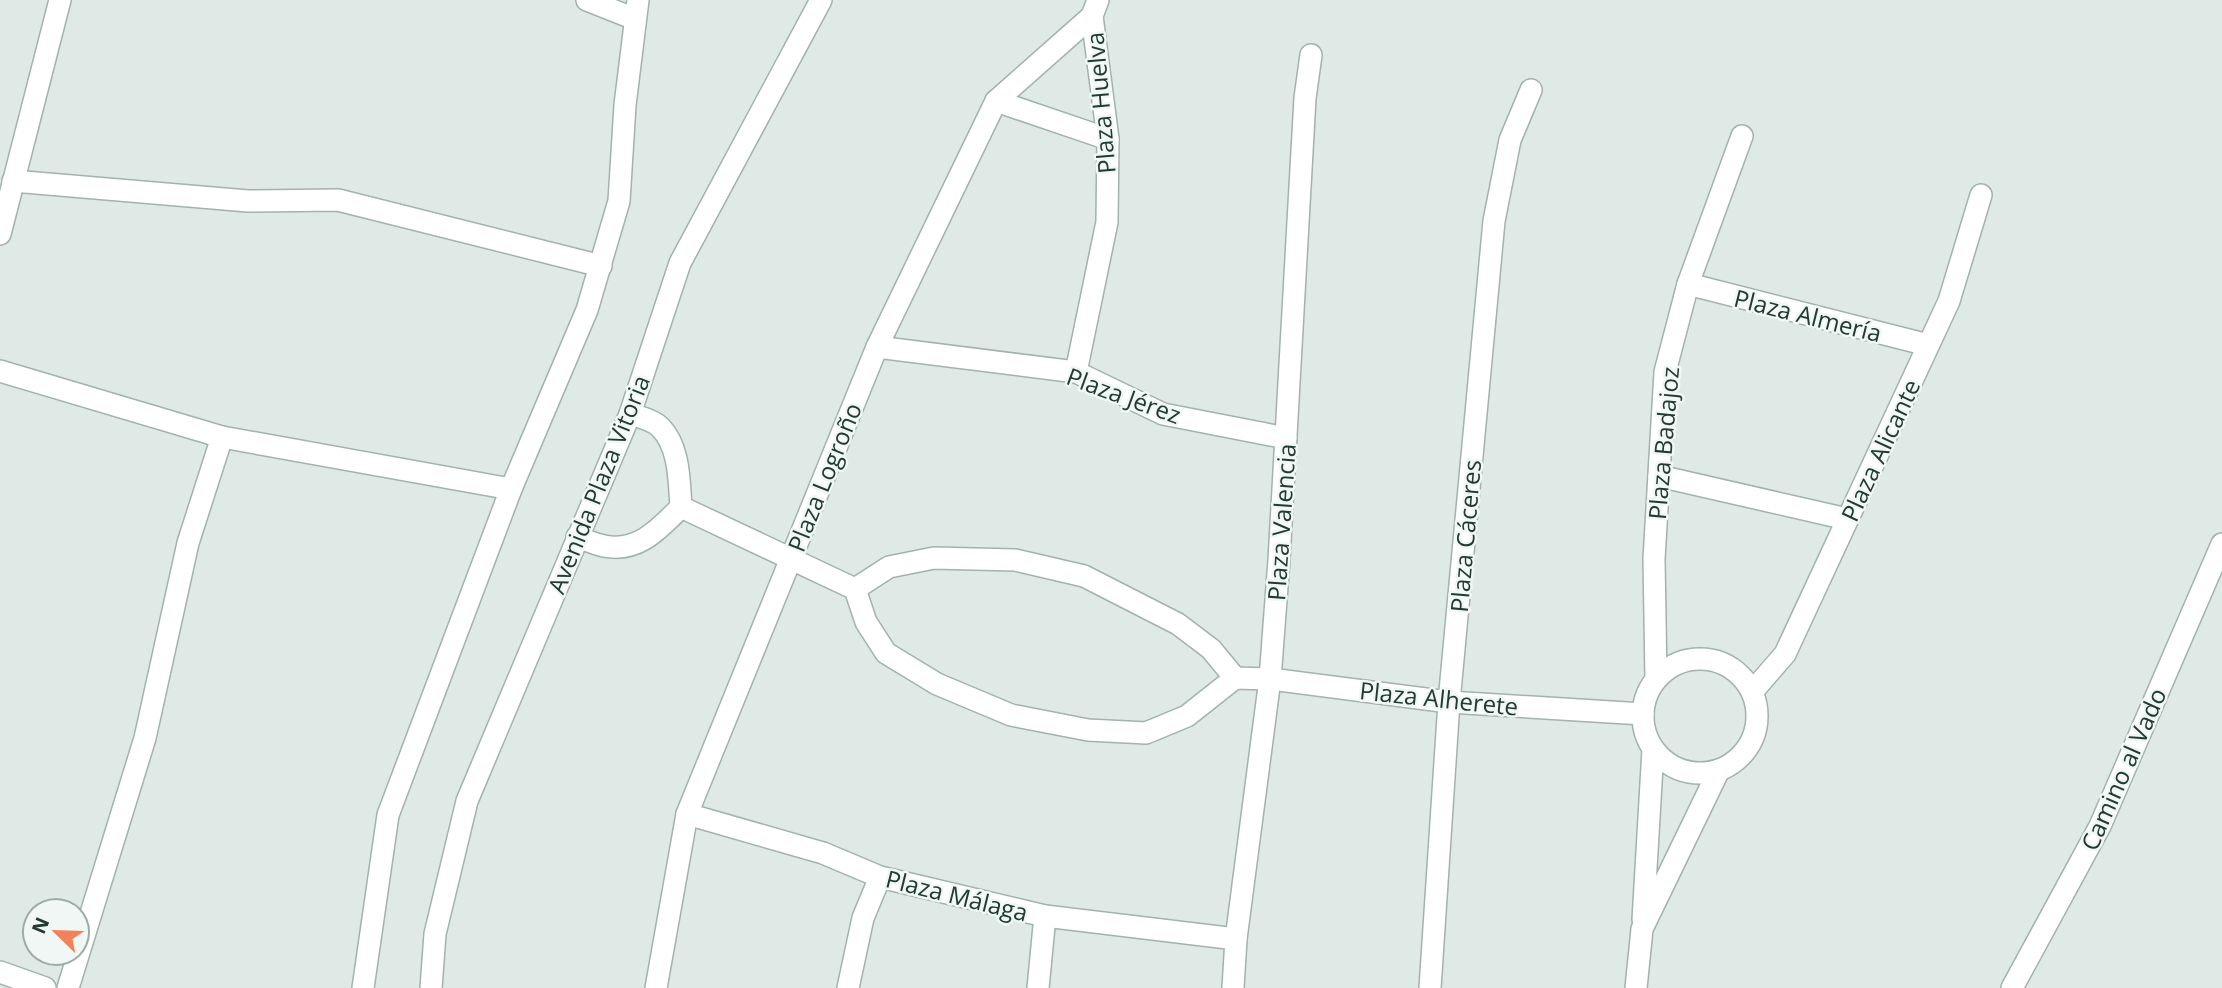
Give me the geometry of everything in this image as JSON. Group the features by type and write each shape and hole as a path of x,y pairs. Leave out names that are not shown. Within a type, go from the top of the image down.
{"street":[{"path":"0,234 60,0"},
{"path":"363,988 388,815 511,488 587,310 620,201 625,106 636,10 587,0"},
{"name":"Avenida Plaza Vitoria","path":"431,988 435,934 467,802 630,414 680,263 821,0"},
{"name":"Plaza Logroño","path":"656,988 687,814 877,347 996,101 1095,8"},
{"name":"Plaza Huelva","path":"1076,372 1107,222 1108,139 1095,8"},
{"name":"Plaza Valencia","path":"1233,988 1236,939 1270,679 1305,98 1311,55"},
{"name":"Plaza Cáceres","path":"1430,988 1449,702 1494,220 1510,140 1531,90"},
{"path":"996,101 1108,139"},
{"name":"Plaza Badajoz","path":"1657,679 1654,558 1665,372 1688,284 1742,136"},
{"path":"13,181 248,201 338,200 601,266"},
{"name":"Plaza Alicante","path":"1752,692 1786,654 1949,301 1981,195"},
{"name":"Plaza Almería","path":"1688,284 1928,345"},
{"name":"Plaza Jérez","path":"877,347 1076,372 1163,414 1286,438"},
{"path":"0,371 222,437 511,488"},
{"path":"577,537 605,546 628,546 650,537 681,507 678,464 667,438 659,425 630,414"},
{"path":"68,988 145,738 188,544 222,437"},
{"path":"1659,476 1847,519"},
{"path":"681,507 855,589 866,622 886,653 937,684 1011,715 1088,730 1146,733 1188,716 1236,678 1210,649 1178,624 1084,576 1015,560 934,558 889,566 855,589"},
{"name":"Camino al Vado","path":"2012,988 2101,826 2222,544"},
{"path":"1689,660 1708,660 1726,665 1741,677 1752,692 1757,710 1755,729 1748,747 1736,761 1719,770 1701,774 1683,771 1666,762 1653,750 1645,733 1643,714 1647,695 1657,679 1671,667 1689,660"},
{"name":"Plaza Alherete","path":"1236,678 1270,679 1449,702 1643,714"},
{"path":"1636,988 1653,750"},
{"path":"1642,929 1719,770"},
{"name":"Plaza Málaga","path":"687,814 823,853 880,877 1045,916 1236,939"},
{"path":"848,988 863,918 880,877"},
{"path":"1038,988 1045,916"},
{"path":"0,972 45,988"}]}
